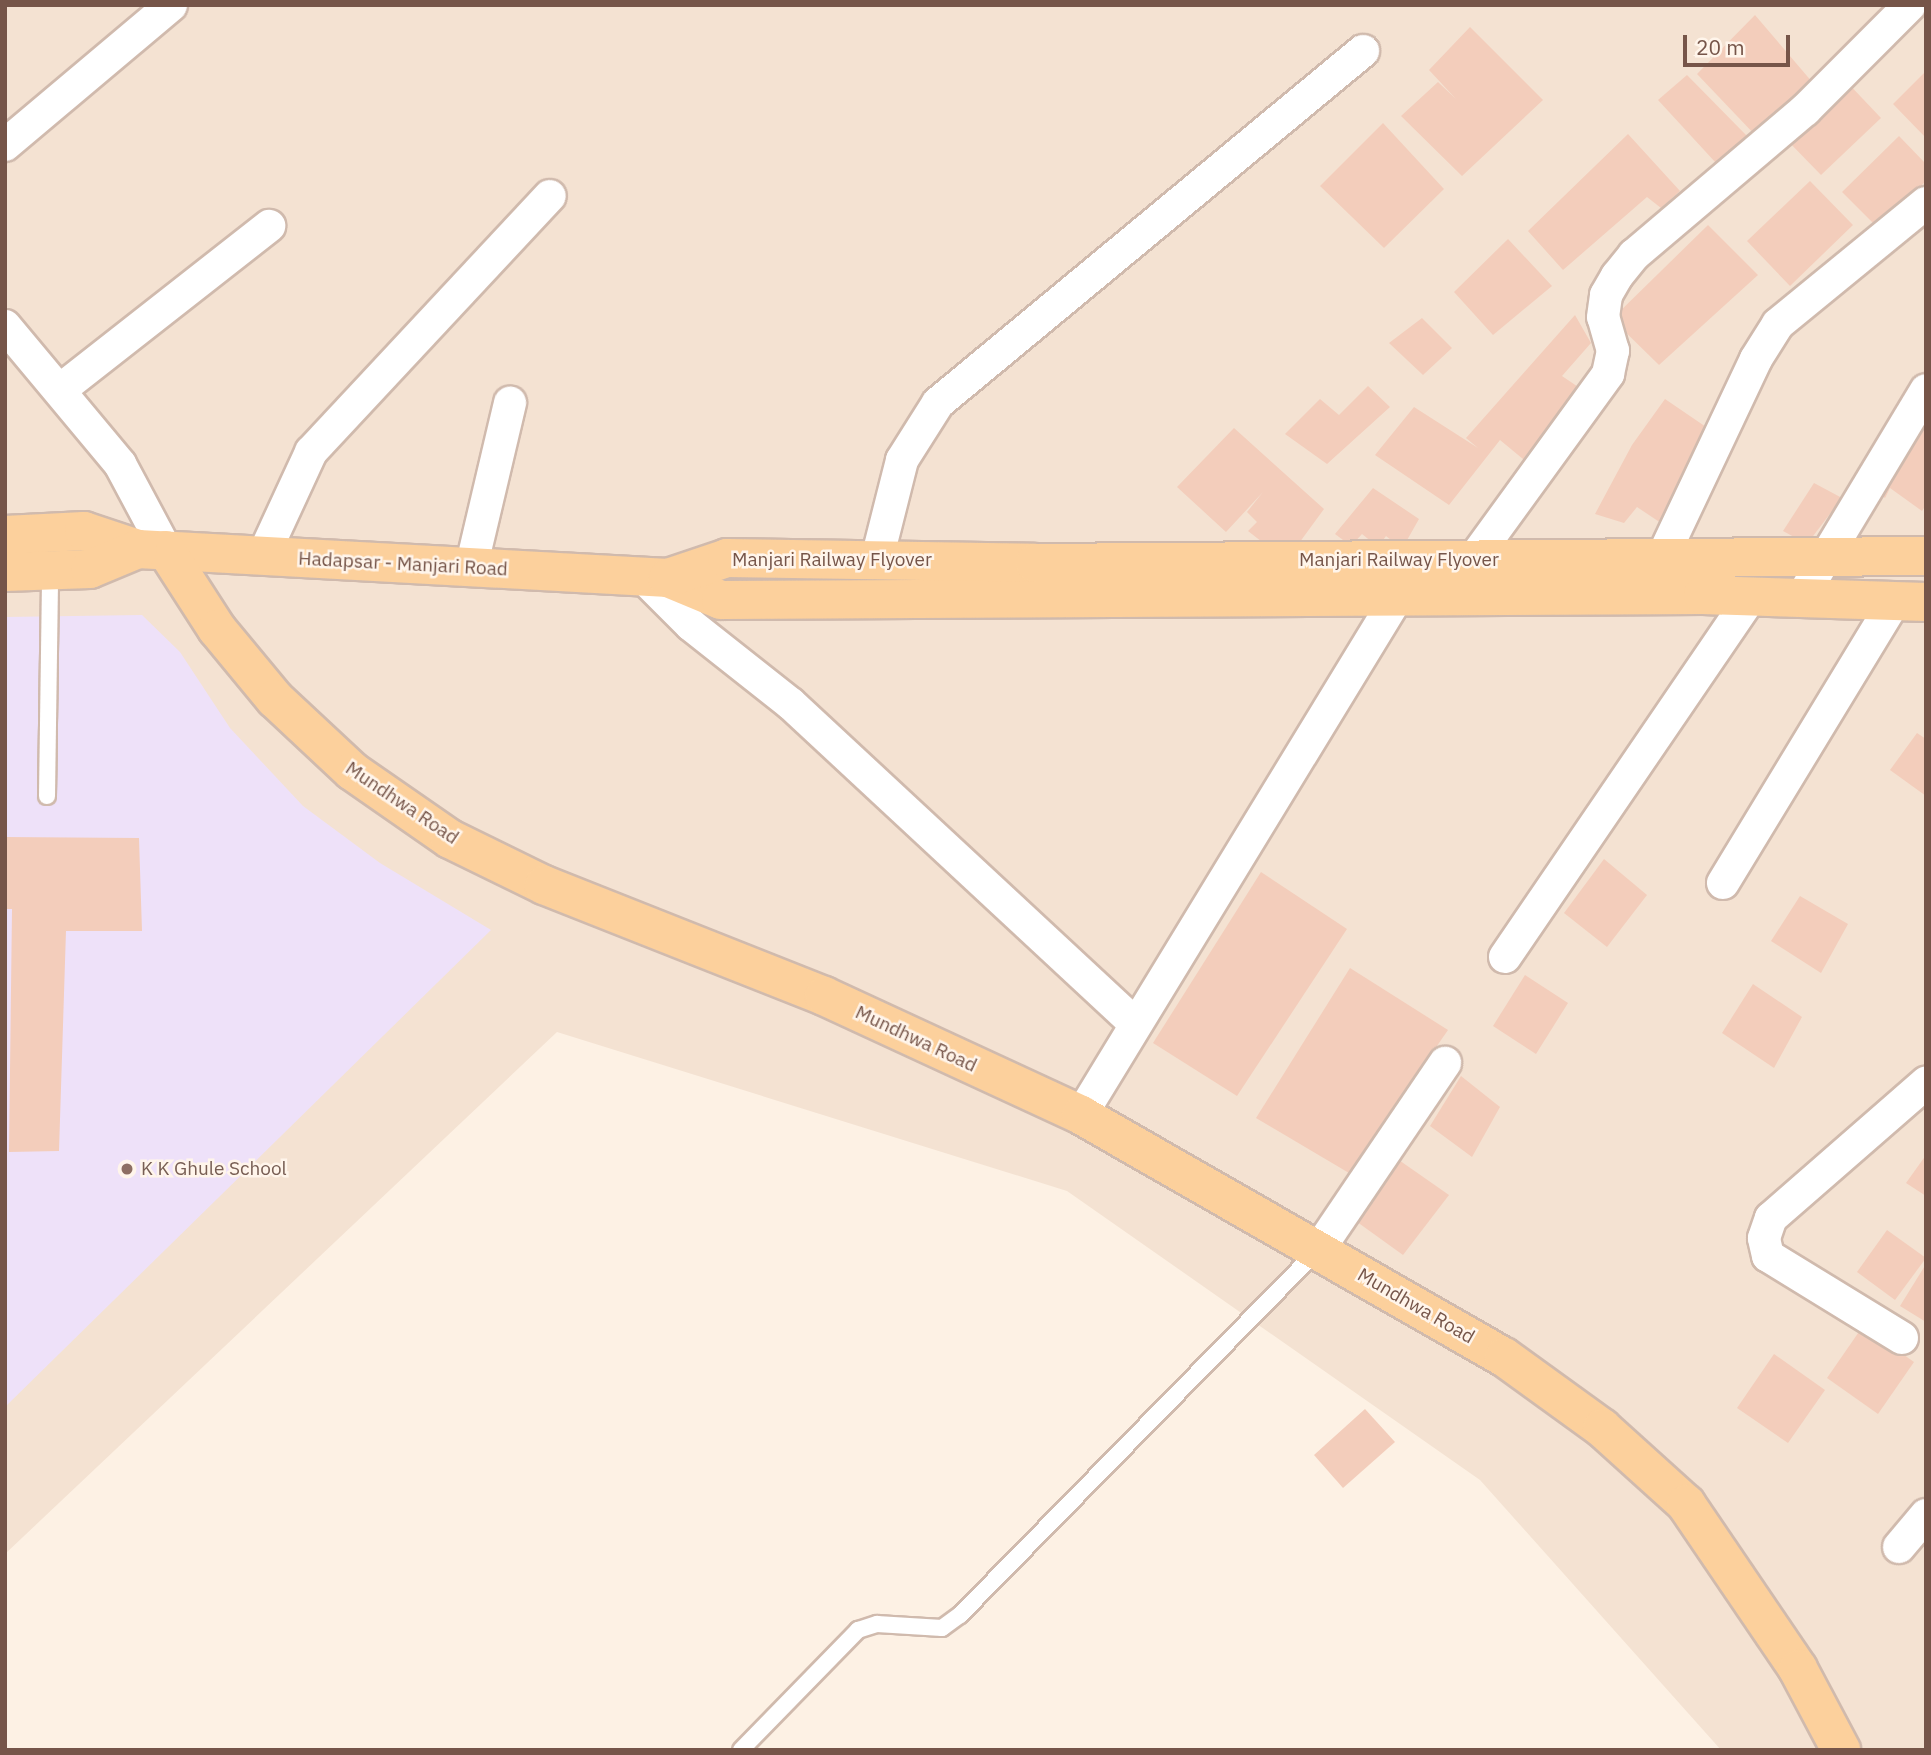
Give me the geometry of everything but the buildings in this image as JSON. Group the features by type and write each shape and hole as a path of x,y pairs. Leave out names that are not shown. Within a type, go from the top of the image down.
{"main road":[{"name":"Hadapsar - Manjari Road","path":"5,572 51,551 84,531 152,550 655,577"},
{"name":"Hadapsar - Manjari Road","path":"5,535 51,551"},
{"name":"Mundhwa Road","path":"152,550 275,699 352,771 450,839 544,885 824,996 1081,1115 1504,1357 1602,1427 1686,1504 1798,1669 1841,1750"},
{"name":"Manjari Railway Flyover","path":"655,577 727,558 1035,563 1926,556"},
{"name":"Manjari Railway Flyover","path":"655,577 722,600 1396,599 1803,595 1910,602"}],"street":[{"path":"5,145 171,5"},
{"path":"1472,598 1473,559 1608,374 1613,351 1603,317 1606,295 1617,276 1644,247 1805,110 1910,5"},
{"path":"877,559 902,460 937,403 1363,51"},
{"path":"263,556 311,452 550,196"},
{"path":"1662,558 1756,359 1778,324 1926,202"},
{"path":"60,390 269,226"},
{"name":"Mundhwa Road","path":"5,326 120,464 152,550"},
{"path":"1803,595 1926,390"},
{"path":"471,568 510,403"},
{"path":"1081,1115 1396,599 1395,559"},
{"path":"655,577 691,625 791,704 1135,1024"},
{"path":"1505,957 1752,595"},
{"path":"1723,883 1910,602"},
{"path":"1319,1249 1446,1063"},
{"path":"1902,1338 1768,1256 1764,1238 1771,1217 1926,1083"},
{"path":"1899,1547 1926,1515"}],"lane":[{"path":"47,796 51,551"},
{"path":"741,1750 858,1630 877,1624 942,1628 960,1615 1319,1249"}],"shaded area":[{"path":"5,5 1926,5 1926,1750 1721,1750 1480,1480 1067,1191 557,1032 5,1554"},
{"name":"K K Ghule School","path":"142,615 180,652 230,728 303,806 380,863 491,930 5,1407 5,617"}],"place":[{"name":"K K Ghule School","path":"127,1169"}]}
